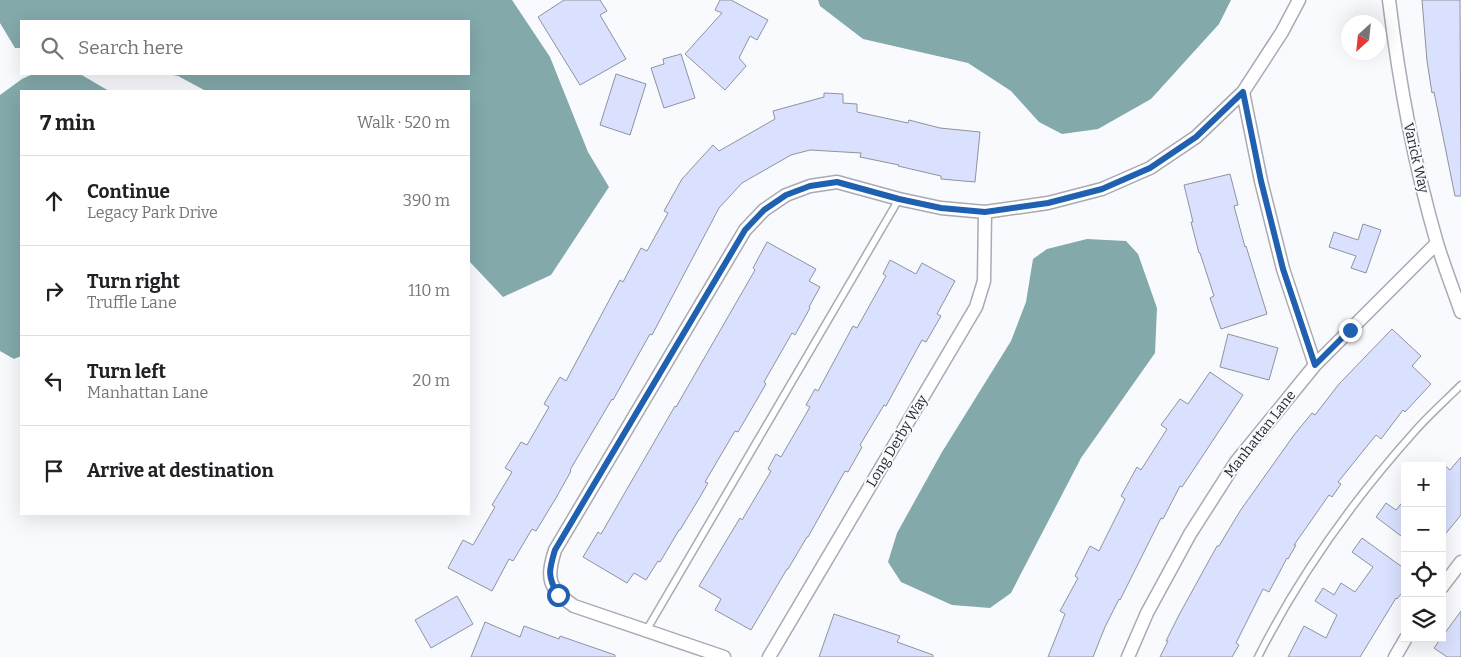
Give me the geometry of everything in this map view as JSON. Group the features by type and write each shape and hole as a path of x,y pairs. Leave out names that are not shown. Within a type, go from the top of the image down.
{"street":[{"path":"724,657 574,606 558,595 551,582 550,566 555,550 745,230 764,210 786,195 810,186 837,182 941,208 985,212 1048,203 1102,189 1150,168 1196,137 1243,92 1282,32 1299,0"},
{"name":"Varick Way","path":"1389,0 1393,36 1409,129 1437,243 1461,312"},
{"path":"1243,92 1261,181 1283,269 1315,365"},
{"name":"Long Derby Way","path":"769,657 976,307 984,281 985,212"},
{"name":"Manhattan Lane","path":"1128,657 1147,613 1190,534 1236,462 1315,365 1437,243"},
{"path":"1446,583 1461,562"},
{"path":"1395,657 1404,642"}],"lane":[{"path":"646,630 899,199"},
{"path":"1258,657 1274,625 1319,555 1369,485 1416,429 1461,385"}],"water":[{"path":"0,0 512,0 550,57 588,152 609,187 551,275 503,297 470,262 470,90 204,90 173,75 470,75 470,20 20,20 20,48 15,48 0,23"},
{"path":"818,0 1231,0 1219,24 1151,99 1098,129 1062,134 1039,122 1011,91 968,63 863,39 820,6"},
{"path":"31,75 82,75 107,90 20,90 20,356 14,359 0,351 0,95"},
{"path":"1087,239 1126,241 1138,254 1157,308 1155,353 1081,458 1011,593 990,608 952,605 901,582 888,562 897,533 942,452 1011,341 1026,302 1033,259 1047,249"}],"building":[{"path":"564,0 600,0 607,11 600,15 626,59 580,85 538,17"},
{"path":"720,0 731,0 768,20 757,40 750,36 739,58 746,66 725,90 685,54 722,13 715,10"},
{"path":"1422,0 1460,0 1461,196 1455,196 1434,92 1432,93 1427,61"},
{"path":"681,54 695,98 664,108 651,68 664,64 663,59"},
{"path":"616,74 646,84 630,135 600,125"},
{"path":"824,93 843,94 843,103 857,104 857,112 908,123 909,120 940,128 980,132 975,182 941,179 941,176 860,157 861,153 810,150 791,155 742,183 719,208 652,335 650,334 613,400 570,470 556,498 536,531 532,529 513,561 509,559 492,591 448,568 463,540 473,545 495,507 492,505 512,472 505,468 521,442 527,445 549,407 544,404 560,377 566,381 620,280 623,282 641,248 647,251 668,213 664,211 682,179 713,145 719,151 775,119 773,111 824,97"},
{"path":"1230,174 1238,205 1234,206 1267,314 1221,329 1210,298 1214,296 1199,253 1184,185"},
{"path":"1363,224 1381,230 1366,273 1351,268 1356,256 1329,247 1334,232 1358,240"},
{"path":"767,242 816,269 809,281 820,287 795,335 792,333 764,382 766,384 738,432 735,431 705,482 708,483 700,497 660,562 658,561 646,580 634,573 627,583 583,557 598,532 601,534 676,407 755,270 753,268"},
{"path":"890,260 916,274 922,263 955,281 937,314 941,316 926,342 922,340 886,406 884,405 860,445 862,447 848,472 845,471 808,537 751,630 715,610 721,599 699,586 771,471 768,469 776,454 781,457 810,407 806,405 815,389 818,391 853,326 857,328 886,276 883,274"},
{"path":"1392,329 1421,356 1412,366 1431,384 1405,412 1403,410 1381,439 1376,435 1338,482 1341,484 1332,497 1329,495 1294,545 1296,545 1269,592 1263,589 1236,643 1239,645 1232,657 1160,657 1179,615 1217,546 1219,546 1240,511 1312,413 1315,415 1339,384"},
{"path":"1228,334 1278,348 1269,380 1220,367"},
{"path":"1210,372 1243,395 1182,487 1180,486 1163,519 1161,518 1105,627 1093,657 1048,657 1065,614 1060,611 1078,578 1075,576 1090,546 1099,551 1125,499 1121,496 1137,467 1141,470 1167,429 1161,425 1180,399 1188,404"},
{"path":"1461,457 1461,515 1446,533 1446,466 1450,470"},
{"path":"1386,503 1396,510 1401,504 1401,536 1376,517"},
{"path":"1362,538 1401,566 1401,594 1396,598 1360,657 1288,657 1304,626 1326,638 1337,615 1315,601 1323,588 1334,595 1341,583 1355,592 1373,567 1352,552"},
{"path":"457,596 473,624 431,648 415,620"},
{"path":"1461,611 1461,657 1447,657 1434,648 1438,642 1446,642 1446,632"},
{"path":"834,614 900,636 897,642 933,655 933,657 819,657"},
{"path":"485,622 520,637 524,626 559,639 560,636 615,655 615,657 471,657"}],"route":[{"path":"558,595 551,582 550,566 555,550 745,230 764,210 786,195 810,186 837,182 941,208 985,212 1048,203 1102,189 1150,168 1196,137 1243,92 1261,181 1283,269 1315,365 1350,330"}]}
